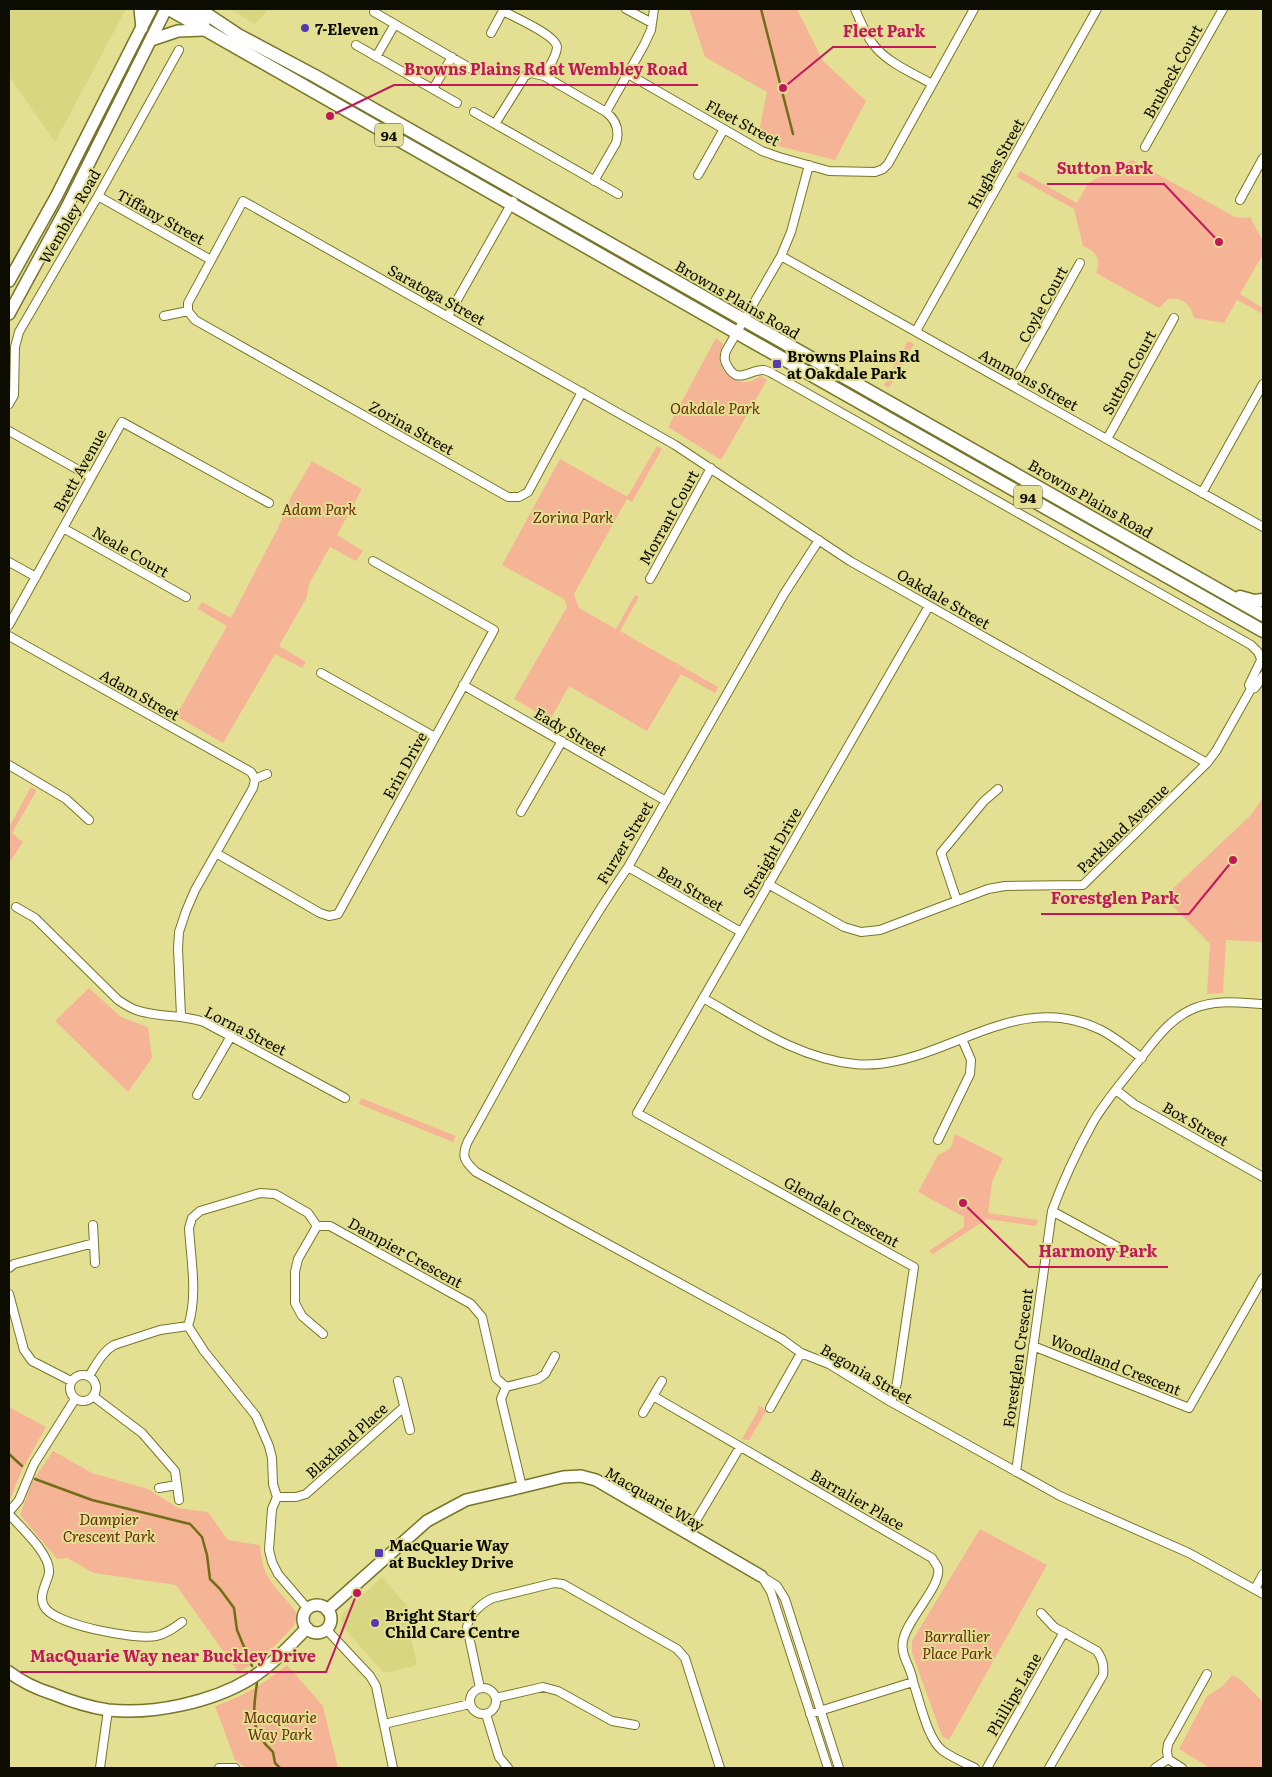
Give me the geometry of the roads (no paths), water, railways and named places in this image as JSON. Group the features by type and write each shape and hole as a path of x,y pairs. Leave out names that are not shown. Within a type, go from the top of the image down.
{"main road":[{"name":"Browns Plains Road","path":"168,9 1263,630"},
{"name":"Browns Plains Road","path":"199,9 238,34 1263,615"},
{"path":"1225,594 1254,601 1263,600"}],"street":[{"path":"140,9 142,30"},
{"name":"Wembley Road","path":"9,281 56,197 151,9"},
{"name":"Wembley Road","path":"9,314 68,205 168,9"},
{"path":"187,9 196,18 223,35 233,46"},
{"path":"626,9 652,23"},
{"path":"606,112 644,45 652,23 654,9"},
{"path":"855,9 872,43 880,52 890,60 932,84 974,9"},
{"name":"Hughes Street","path":"916,331 1097,9"},
{"name":"Brubeck Court","path":"1145,147 1222,9"},
{"path":"491,33 503,10 548,35 554,40 557,47 556,53 544,76"},
{"path":"374,12 475,71"},
{"path":"376,57 395,24"},
{"path":"151,40 178,31 204,30"},
{"path":"356,45 457,103"},
{"name":"Wembley Road","path":"9,404 14,395 15,347 19,332 98,196 179,50"},
{"path":"433,90 452,57"},
{"path":"495,124 525,76 531,73 544,76 606,112 612,117 617,126 618,136 616,143 594,181"},
{"name":"Fleet Street","path":"628,74 762,151 829,171 875,172 888,164 932,84"},
{"path":"474,112 618,194"},
{"path":"698,175 724,129"},
{"path":"1240,200 1263,158"},
{"path":"737,333 781,256 792,232 809,165"},
{"path":"448,316 518,192"},
{"name":"Tiffany Street","path":"98,196 211,260"},
{"name":"Saratoga Street","path":"211,260 243,201 675,444"},
{"name":"Ammons Street","path":"781,256 1263,527"},
{"path":"164,316 188,311 188,302 211,260"},
{"name":"Coyle Court","path":"1012,385 1080,263"},
{"name":"Zorina Street","path":"188,311 195,320 508,497 519,497 528,492 582,392"},
{"name":"Sutton Court","path":"1107,439 1174,318"},
{"name":"Browns Plains Road","path":"737,333 725,356 726,365 733,374 742,376 761,370 770,372 1242,640 1256,649 1263,658"},
{"path":"1202,492 1263,384"},
{"name":"Brett Avenue","path":"9,625 122,422 269,503"},
{"path":"9,431 91,478"},
{"name":"Oakdale Street","path":"675,444 850,561 1208,763"},
{"name":"Morrant Court","path":"650,579 711,468"},
{"name":"Neale Court","path":"63,528 186,597"},
{"name":"Furzer Street","path":"466,1162 463,1151 468,1140 594,918 628,867 784,594 819,540"},
{"name":"Erin Drive","path":"216,854 320,913 329,916 338,914 494,630 373,561"},
{"path":"9,562 36,577"},
{"name":"Straight Drive","path":"637,1113 929,606"},
{"name":"Adam Street","path":"9,636 251,772 255,779"},
{"name":"Parkland Avenue","path":"1251,689 1249,685 1263,658"},
{"path":"321,673 435,737"},
{"name":"Parkland Avenue","path":"768,884 844,927 861,932 880,930 988,889 1005,886 1083,885 1208,763 1251,689 1256,688 1263,676"},
{"name":"Eady Street","path":"464,685 666,800"},
{"path":"521,812 562,742"},
{"path":"9,765 66,799 89,820"},
{"path":"181,1016 178,949 180,932 189,904 253,788 255,779 267,774"},
{"path":"957,901 942,853 984,801 998,790"},
{"name":"Ben Street","path":"628,867 741,932"},
{"name":"Lorna Street","path":"16,906 35,918 118,1000 134,1010 149,1014 181,1016 204,1022 345,1098"},
{"path":"703,998 783,1043 809,1055 857,1064 886,1063 913,1058 1005,1023 1026,1018 1050,1017 1076,1021 1101,1030 1142,1058"},
{"name":"Forestglen Crescent","path":"1016,1472 1052,1211 1060,1189 1092,1123 1165,1028 1180,1016 1196,1008 1227,1002 1263,1004"},
{"path":"197,1095 231,1036"},
{"path":"938,1140 970,1074 971,1060 962,1039"},
{"name":"Box Street","path":"1116,1090 1134,1104 1263,1177"},
{"name":"Glendale Crescent","path":"637,1113 914,1267 897,1383 890,1402"},
{"name":"Begonia Street","path":"466,1162 476,1172 782,1339 801,1353 829,1364 890,1402 1060,1496 1189,1553 1263,1594"},
{"path":"308,1609 278,1574 269,1550 272,1509 277,1496 273,1484 272,1458 269,1446 256,1416 204,1351 188,1326 193,1300 189,1228 192,1218 200,1211 260,1193 275,1194 308,1213 316,1226 298,1260 295,1272 295,1302 302,1316 323,1334"},
{"path":"1052,1211 1129,1253"},
{"path":"93,1224 95,1263"},
{"name":"Dampier Crescent","path":"316,1226 330,1226 471,1304 482,1317 496,1378 506,1387"},
{"path":"9,1268 14,1264 94,1243"},
{"name":"Woodland Crescent","path":"1033,1346 1189,1408 1263,1278"},
{"path":"9,1294 27,1356 32,1361 71,1381"},
{"path":"89,1376 108,1349 160,1330 188,1326"},
{"path":"770,1408 801,1353"},
{"path":"522,1487 501,1399 506,1387 538,1379 545,1374 555,1356"},
{"path":"81,1375 89,1376 96,1387 93,1396 83,1401 75,1399 70,1393 71,1381 81,1375"},
{"name":"Blaxland Place","path":"398,1381 410,1430"},
{"path":"643,1413 662,1381"},
{"path":"93,1396 142,1433 175,1471 179,1500"},
{"name":"Barralier Place","path":"653,1396 932,1558 938,1568 936,1580 905,1632 902,1642 903,1652 913,1675 913,1682 931,1736 943,1751 975,1768"},
{"path":"75,1399 34,1464 19,1500 9,1513 44,1554 48,1562 49,1572 42,1598 43,1606 54,1617 110,1634 154,1637 168,1632 182,1622"},
{"name":"Blaxland Place","path":"277,1496 296,1497 306,1494 404,1407"},
{"path":"688,1534 740,1447"},
{"name":"Macquarie Way","path":"327,1610 427,1521 466,1500 563,1477 582,1476 596,1480 777,1586 785,1599 840,1768"},
{"path":"159,1488 177,1485"},
{"path":"1255,1589 1263,1574"},
{"path":"761,1576 771,1592 828,1768"},
{"path":"480,1688 467,1627 468,1620 486,1601 493,1598 554,1583 562,1584 681,1653 720,1768"},
{"path":"316,1606 330,1613 330,1622 326,1629 316,1633 307,1628 303,1620 308,1609 316,1606"},
{"path":"1042,1613 1054,1627 1097,1652 1104,1666 1103,1675 1049,1768"},
{"path":"9,1672 16,1677 68,1700 108,1710 162,1708 194,1702 233,1688 269,1666 307,1628"},
{"path":"326,1629 370,1676 376,1686 393,1768"},
{"name":"Phillips Lane","path":"987,1768 1064,1632"},
{"path":"1168,1760 1168,1744 1207,1674"},
{"path":"810,1714 913,1682"},
{"path":"496,1698 543,1687 550,1688 612,1720 635,1725"},
{"path":"480,1688 488,1688 496,1698 495,1706 486,1714 474,1711 470,1704 471,1696 480,1688"},
{"path":"384,1724 470,1704"},
{"path":"100,1768 108,1710"},
{"path":"486,1714 499,1757 508,1768"},
{"path":"1155,1768 1168,1760"},
{"path":"1168,1760 1182,1768"},
{"path":"220,1768 235,1768"}],"waterway":[{"path":"761,9 793,134"},
{"path":"9,1454 22,1466"},
{"path":"35,1479 92,1500 190,1524 202,1537 207,1555 210,1579 234,1608 237,1630 252,1666"},
{"path":"257,1683 254,1703 256,1729 265,1744 273,1752 275,1763 280,1768"}],"place":[{"name":"7-Eleven","path":"305,28"},
{"name":"Fleet Park","path":"783,88"},
{"name":"Browns Plains Rd at Wembley Road","path":"330,116"},
{"name":"Sutton Park","path":"1219,242"},
{"name":"Browns Plains Rd at Oakdale Park","path":"777,364"},
{"name":"Forestglen Park","path":"1233,860"},
{"name":"Harmony Park","path":"963,1203"},
{"name":"MacQuarie Way at Buckley Drive","path":"379,1553"},
{"name":"MacQuarie Way near Buckley Drive","path":"357,1593"},
{"name":"Bright Start Child Care Centre","path":"375,1623"}],"park label":[{"name":"Oakdale Park","path":"715,407"},
{"name":"Adam Park","path":"319,508"},
{"name":"Zorina Park","path":"573,516"},
{"name":"Dampier Crescent Park","path":"109,1526"},
{"name":"Barrallier Place Park","path":"957,1644"},
{"name":"Macquarie Way Park","path":"280,1724"}]}
